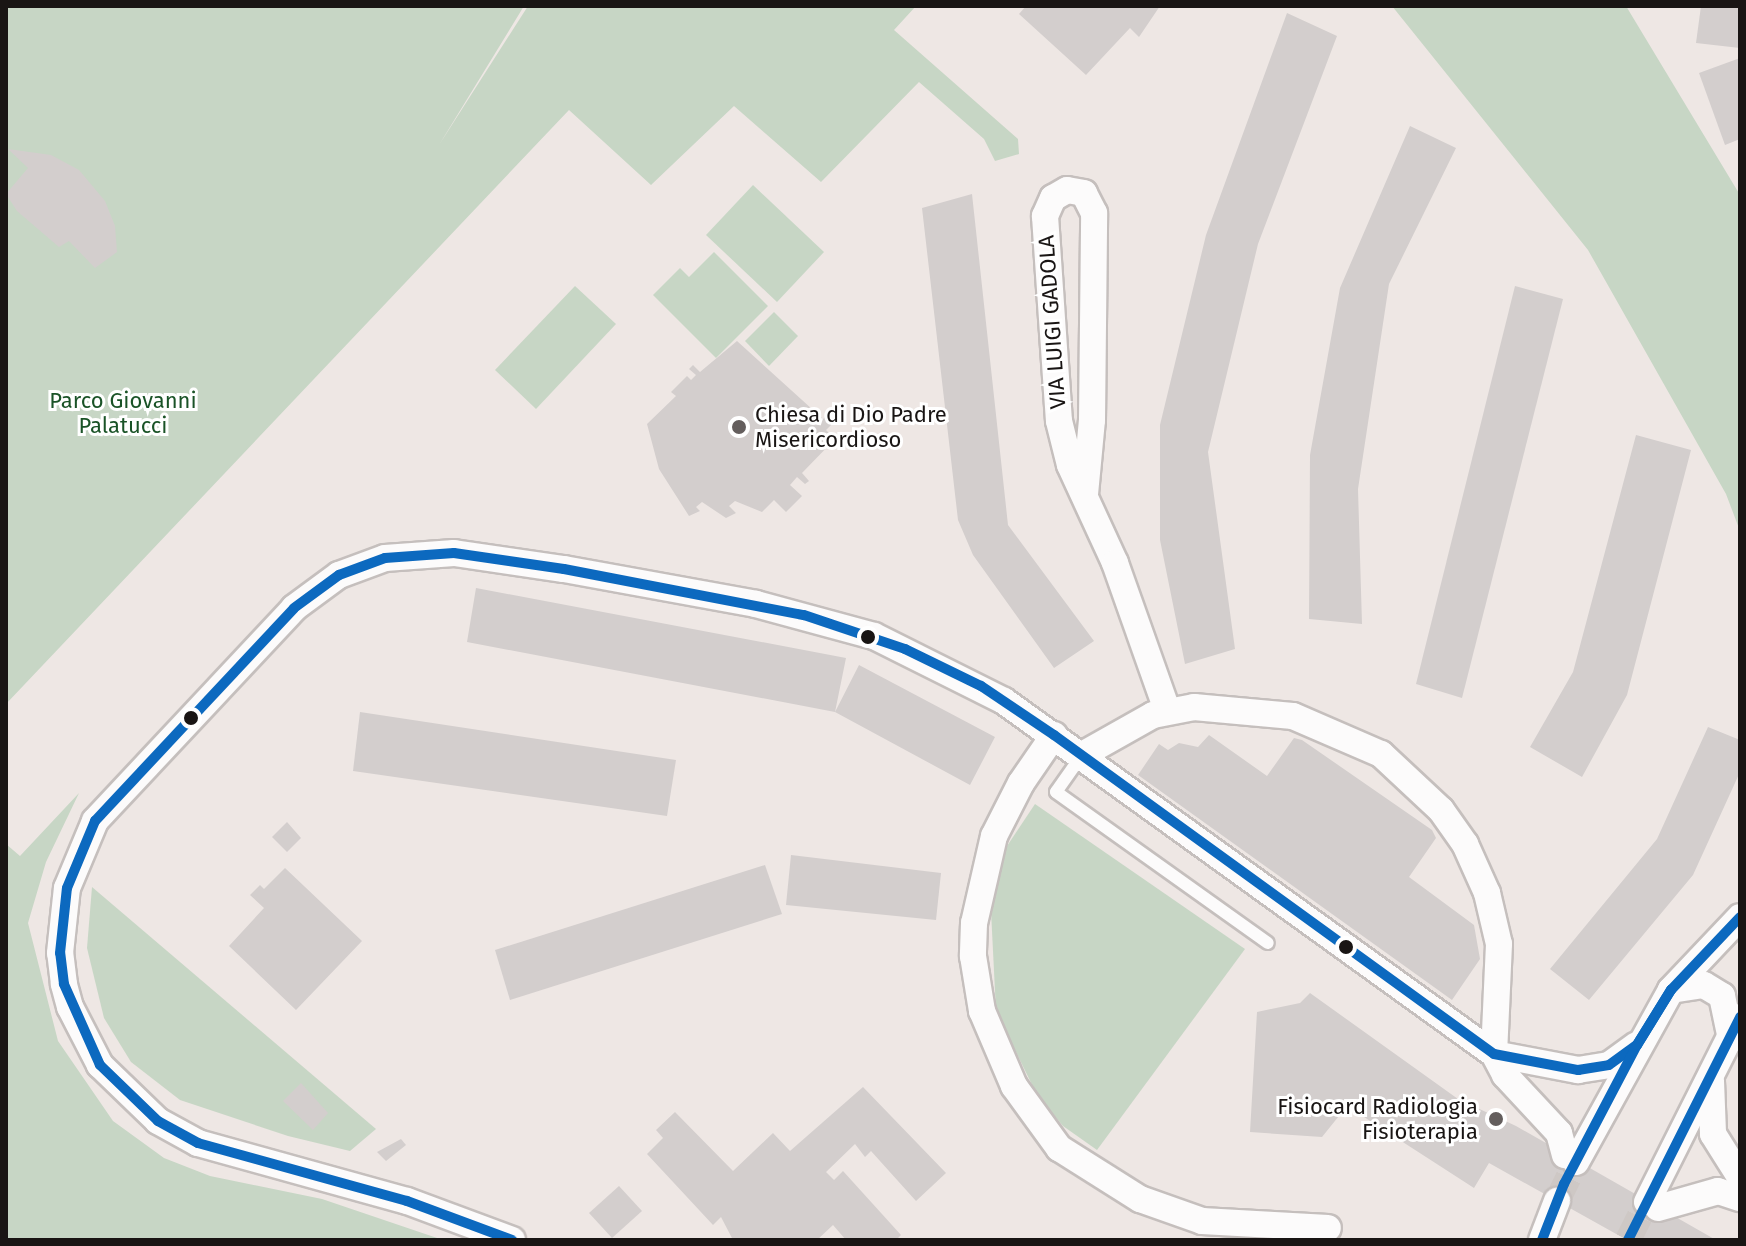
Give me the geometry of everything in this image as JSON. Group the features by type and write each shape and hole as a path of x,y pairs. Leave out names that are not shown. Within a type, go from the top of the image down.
{"street":[{"name":"VIA LUIGI GADOLA","path":"1085,494 1092,420 1094,213 1084,193 1067,190 1053,198 1045,216 1059,421 1070,465 1085,494 1167,710"},
{"path":"512,1240 407,1201 198,1143 158,1121 118,1086 87,1044 70,1007 60,953 64,906 71,870 95,821 294,608 339,575 385,558 419,553 464,554 564,569 756,604 874,636 970,680 1054,735 1494,1054 1578,1070 1609,1065 1637,1045"},
{"path":"1082,755 1167,710 1250,710 1315,723 1381,754 1430,796 1465,844 1491,907 1499,972 1494,1054 1505,1075 1559,1133 1570,1158 1671,990 1740,917"},
{"path":"1054,735 1001,819 974,923 973,956 982,1011 1014,1086 1059,1148 1140,1199 1210,1222 1328,1228"},
{"path":"1671,990 1704,985 1722,996 1736,1028 1652,1205 1718,1191 1740,1198"},
{"path":"1711,1076 1713,1134 1740,1177"},
{"path":"1542,1240 1557,1201"}],"lane":[{"path":"1082,755 1056,792 1268,943"}],"green space":[{"name":"Parco Giovanni Palatucci","path":"6,6 524,6 439,145 528,6 916,6 894,30 1018,139 1019,154 995,161 984,139 919,82 821,182 734,106 651,185 569,110 6,704"},
{"path":"1392,6 1626,6 1740,195 1740,531 1726,494 1588,250"},
{"path":"753,185 824,252 777,302 706,235"},
{"path":"714,252 768,306 716,358 653,295 680,268 689,277"},
{"path":"575,286 616,324 536,409 495,370"},
{"path":"774,312 798,336 769,366 745,341"},
{"path":"79,793 46,862 28,923 58,1041 113,1121 164,1158 210,1176 322,1199 443,1240 6,1240 6,844 20,856"},
{"path":"1035,804 1245,949 1097,1150 1063,1126 1037,1095 996,1011 991,911 1003,852"},
{"path":"92,887 376,1129 350,1151 288,1136 180,1100 131,1062 104,1018 87,948"}],"building":[{"path":"1026,6 1160,6 1139,37 1130,28 1086,75 1019,14"},
{"path":"1701,6 1740,6 1740,48 1696,43"},
{"path":"1287,13 1337,36 1258,244 1208,452 1235,649 1185,664 1160,540 1160,425 1206,235"},
{"path":"1740,58 1740,139 1725,145 1699,73"},
{"path":"1410,126 1456,148 1389,284 1358,489 1362,624 1309,619 1310,455 1340,288"},
{"path":"8,149 51,155 79,170 105,201 115,226 117,252 95,268 69,241 59,247 17,211 6,194 28,168"},
{"path":"972,194 1008,525 1094,641 1054,668 973,555 958,520 922,208"},
{"path":"1515,286 1563,299 1462,698 1416,684"},
{"name":"Chiesa di Dio Padre Misericordioso","path":"737,341 823,419 830,413 837,419 826,430 835,439 802,473 809,481 805,484 797,477 790,485 802,496 786,512 774,500 762,512 735,501 729,506 736,513 726,518 702,502 696,507 700,511 689,516 659,469 647,424 676,396 671,392 687,376 691,380 696,375 689,369 693,365 700,372"},
{"path":"1636,435 1691,450 1627,695 1582,777 1530,747 1573,672"},
{"path":"476,588 846,658 835,712 467,642"},
{"path":"859,665 995,737 970,785 835,712"},
{"path":"360,712 676,760 667,816 353,771"},
{"path":"1708,727 1740,740 1740,772 1693,875 1589,1000 1550,969 1657,839"},
{"path":"1209,735 1267,776 1294,738 1302,740 1432,830 1436,838 1409,877 1474,925 1480,959 1452,1000 1138,775 1159,744 1168,750 1179,743 1198,747"},
{"path":"287,822 301,838 287,852 272,837"},
{"path":"791,855 941,873 936,920 786,905"},
{"path":"765,865 782,914 510,1000 495,950"},
{"path":"285,868 362,941 296,1010 229,946 264,908 250,895 260,885 264,889"},
{"path":"1310,993 1458,1099 1516,1126 1716,1240 1627,1240 1489,1163 1474,1188 1347,1106 1322,1137 1250,1132 1257,1012 1300,1003"},
{"path":"301,1083 328,1113 313,1130 283,1101"},
{"path":"863,1087 946,1173 916,1201 871,1151 865,1157 855,1144 826,1172 834,1180 843,1171 901,1235 896,1240 846,1240 833,1225 817,1240 733,1240 721,1217 713,1225 647,1154 663,1138 656,1130 675,1112 733,1171 773,1133 790,1151"},
{"path":"401,1139 406,1145 386,1161 377,1152"},
{"path":"619,1186 642,1211 612,1238 589,1213"}],"tunnel":[{"path":"1557,1201 1576,1162"},
{"path":"1628,1240 1647,1202"}],"transit line":[{"path":"512,1240 407,1201 198,1143 158,1121 100,1065 64,984 60,953 67,888 95,821 294,608 339,575 385,558 454,553 564,569 804,615 905,649 981,686 1054,735 1494,1054 1578,1070 1609,1065 1637,1045 1671,990"},
{"path":"1542,1240 1564,1184 1637,1045 1671,990 1740,917"},
{"path":"1628,1240 1740,1017"}],"place":[{"name":"Chiesa di Dio Padre Misericordioso","path":"739,427"},
{"name":"Fisiocard Radiologia Fisioterapia","path":"1496,1119"}]}
